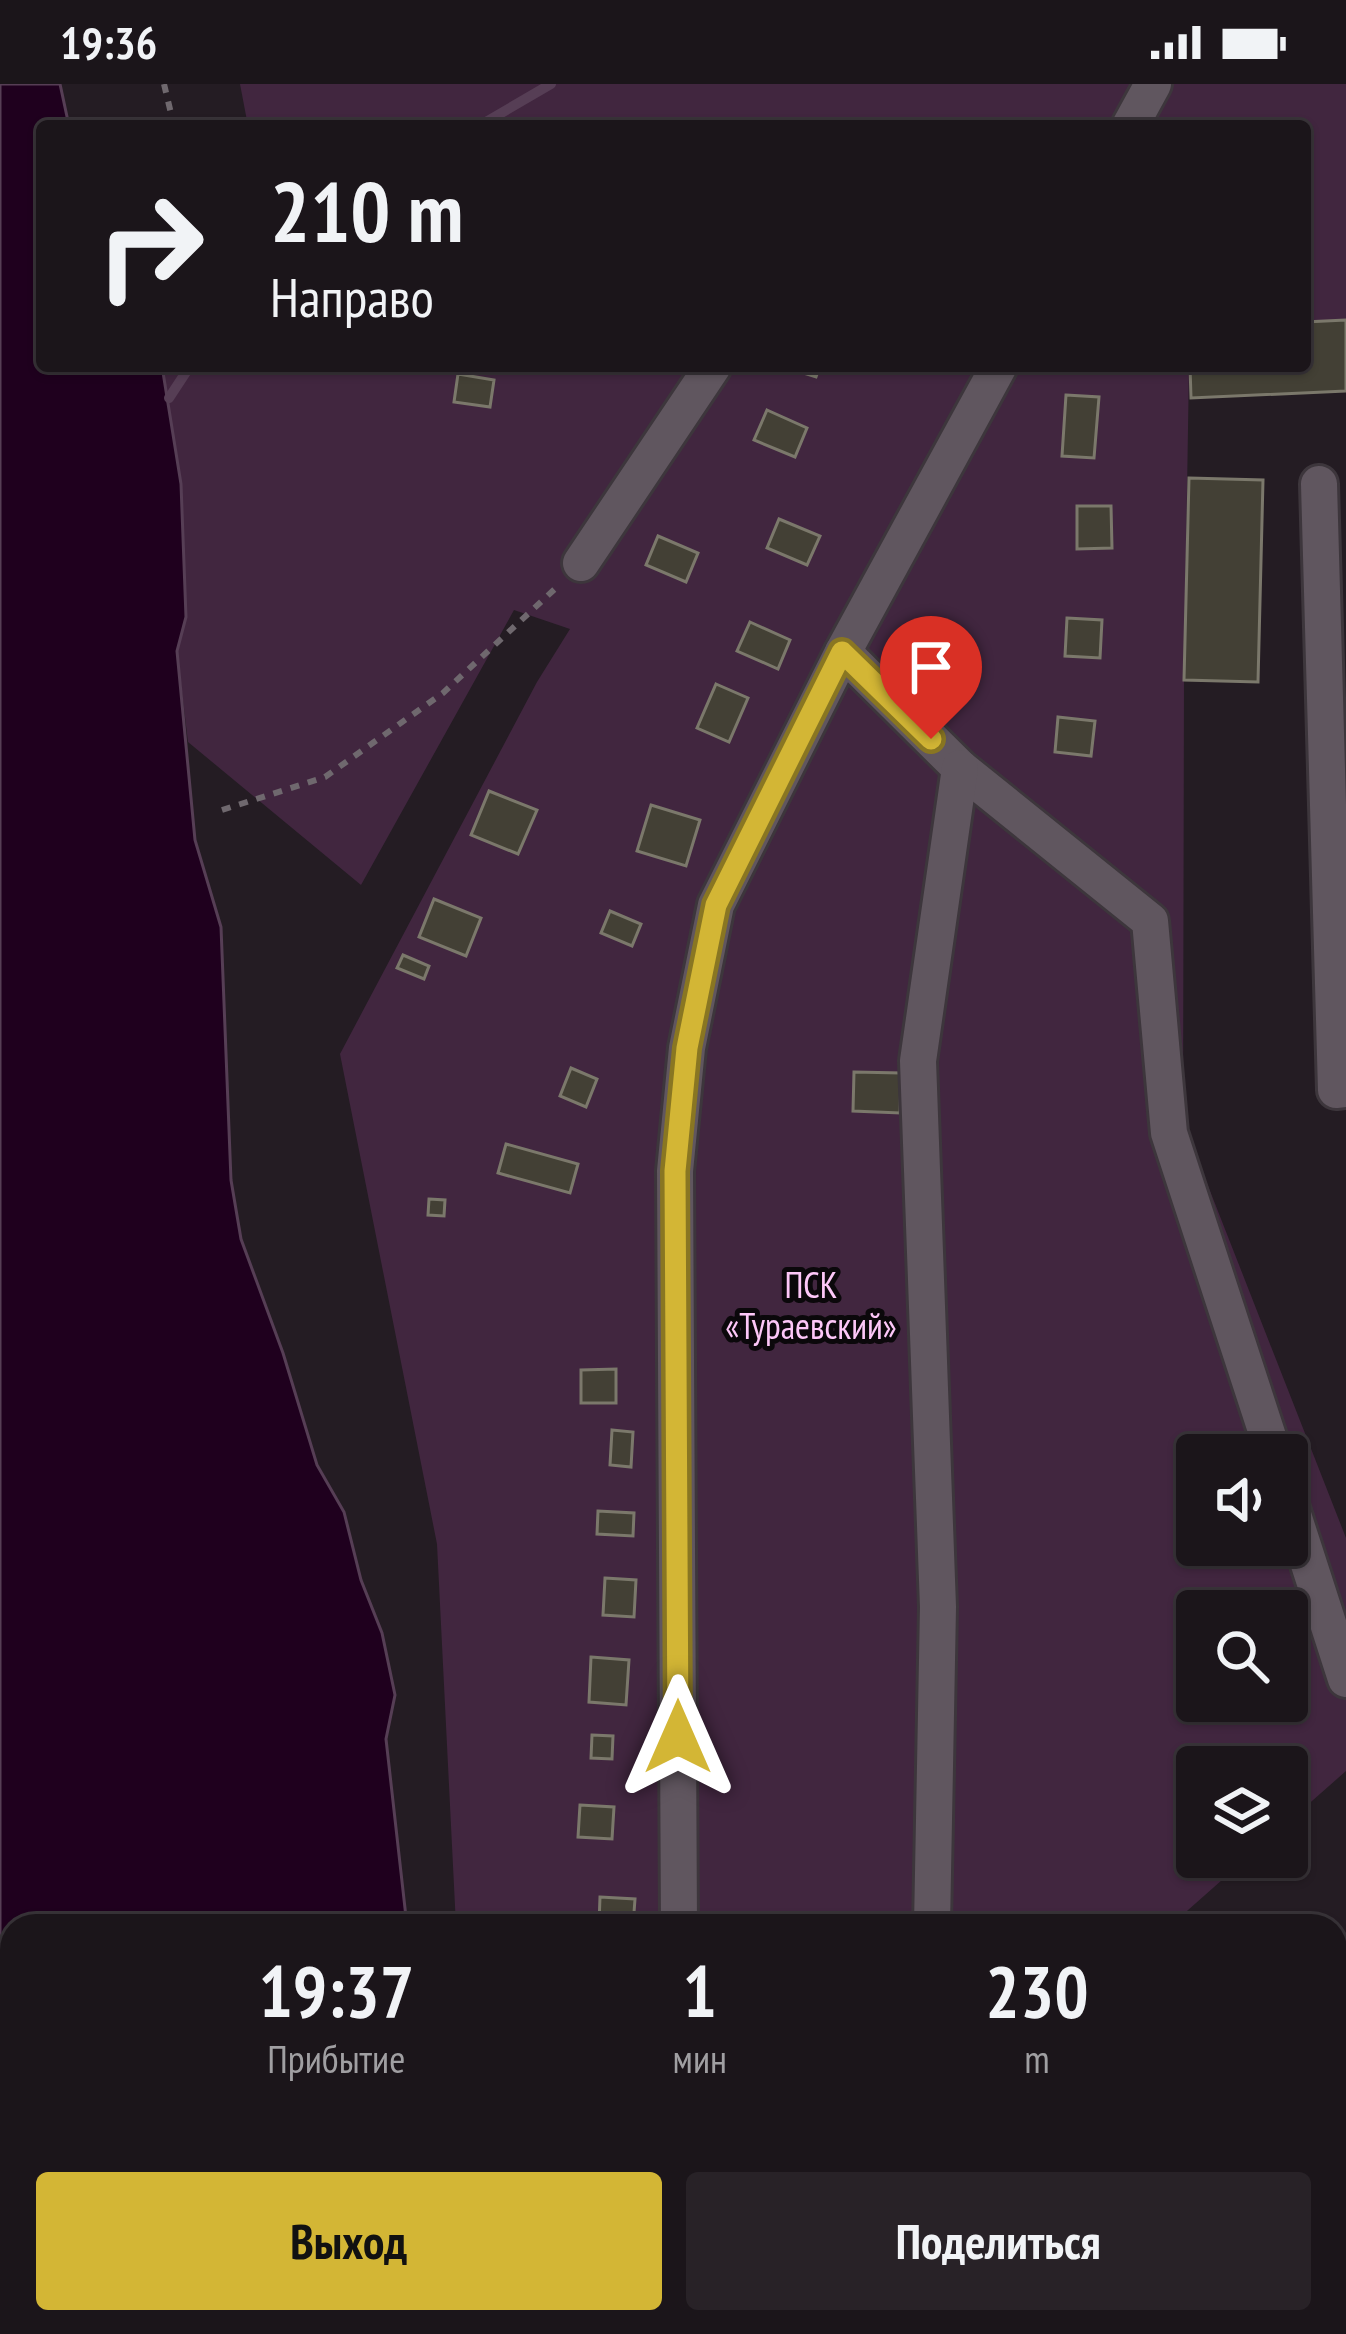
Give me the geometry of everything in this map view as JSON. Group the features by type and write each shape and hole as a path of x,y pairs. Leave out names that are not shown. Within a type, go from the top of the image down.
{"street":[{"path":"1133,120 1153,84"},
{"path":"581,563 709,372"},
{"path":"679,1914 675,1171 687,1048 716,905 842,652 996,372"},
{"path":"1319,484 1336,1090 1346,1089"},
{"path":"842,652 960,768 1150,921 1169,1133 1267,1434"},
{"path":"932,1914 938,1607 918,1061 960,768"},
{"path":"1308,1561 1346,1678"}],"path":[{"path":"164,84 173,120"},
{"path":"221,809 325,777 443,693 581,563"}],"green space":[{"path":"240,84 1346,84 1346,320 1311,322 1311,120 247,120"},
{"name":"ПСК «Тураевский»","path":"163,372 1189,372 1183,1122 1305,1434 1176,1434 1176,1566 1308,1566 1308,1441 1346,1538 1346,1771 1308,1804 1308,1746 1176,1746 1176,1878 1224,1878 1184,1914 455,1914 437,1544 340,1054 537,682 570,629 514,610 361,885 188,742 177,650 186,617 181,484"}],"shaded area":[{"path":"0,84 60,84 68,120 36,120 36,372 163,372 181,484 186,617 177,651 195,840 221,927 231,1180 241,1239 317,1465 344,1512 361,1580 382,1633 395,1695 386,1739 406,1914 0,1914"}],"building":[{"path":"1346,320 1346,391 1191,398 1190,372 1311,372 1311,322"},
{"path":"458,374 494,380 490,407 454,402"},
{"path":"1066,395 1099,397 1094,458 1062,456"},
{"path":"767,410 807,428 795,457 754,440"},
{"path":"1189,478 1263,480 1258,682 1184,680"},
{"path":"1077,506 1111,506 1112,548 1077,549"},
{"path":"779,519 820,536 807,565 767,548"},
{"path":"658,536 698,553 686,582 646,565"},
{"path":"1067,618 1102,620 1100,658 1065,656"},
{"path":"750,622 790,640 778,669 737,651"},
{"path":"716,684 748,698 729,742 697,728"},
{"path":"1058,717 1095,721 1091,756 1055,752"},
{"path":"489,791 537,810 518,854 471,835"},
{"path":"651,805 700,820 686,866 637,851"},
{"path":"434,899 481,918 466,956 419,937"},
{"path":"610,911 641,924 632,946 601,933"},
{"path":"403,955 429,966 424,979 397,968"},
{"path":"571,1068 597,1079 586,1107 560,1096"},
{"path":"854,1072 901,1073 900,1113 853,1111"},
{"path":"506,1144 578,1164 570,1193 498,1173"},
{"path":"429,1199 445,1200 444,1216 428,1215"},
{"path":"616,1369 616,1403 581,1403 581,1370"},
{"path":"612,1430 633,1432 631,1467 610,1465"},
{"path":"598,1511 634,1513 633,1536 597,1534"},
{"path":"605,1578 636,1580 634,1617 603,1615"},
{"path":"591,1657 629,1660 626,1705 589,1702"},
{"path":"592,1735 613,1736 612,1759 591,1758"},
{"path":"580,1805 614,1807 612,1839 578,1837"},
{"path":"600,1897 635,1899 634,1914 599,1914"}],"waterway":[{"path":"489,120 551,84"},
{"path":"169,398 186,372"}],"route":[{"path":"678,1737 675,1171 687,1048 716,905 842,652 931,739"}]}
